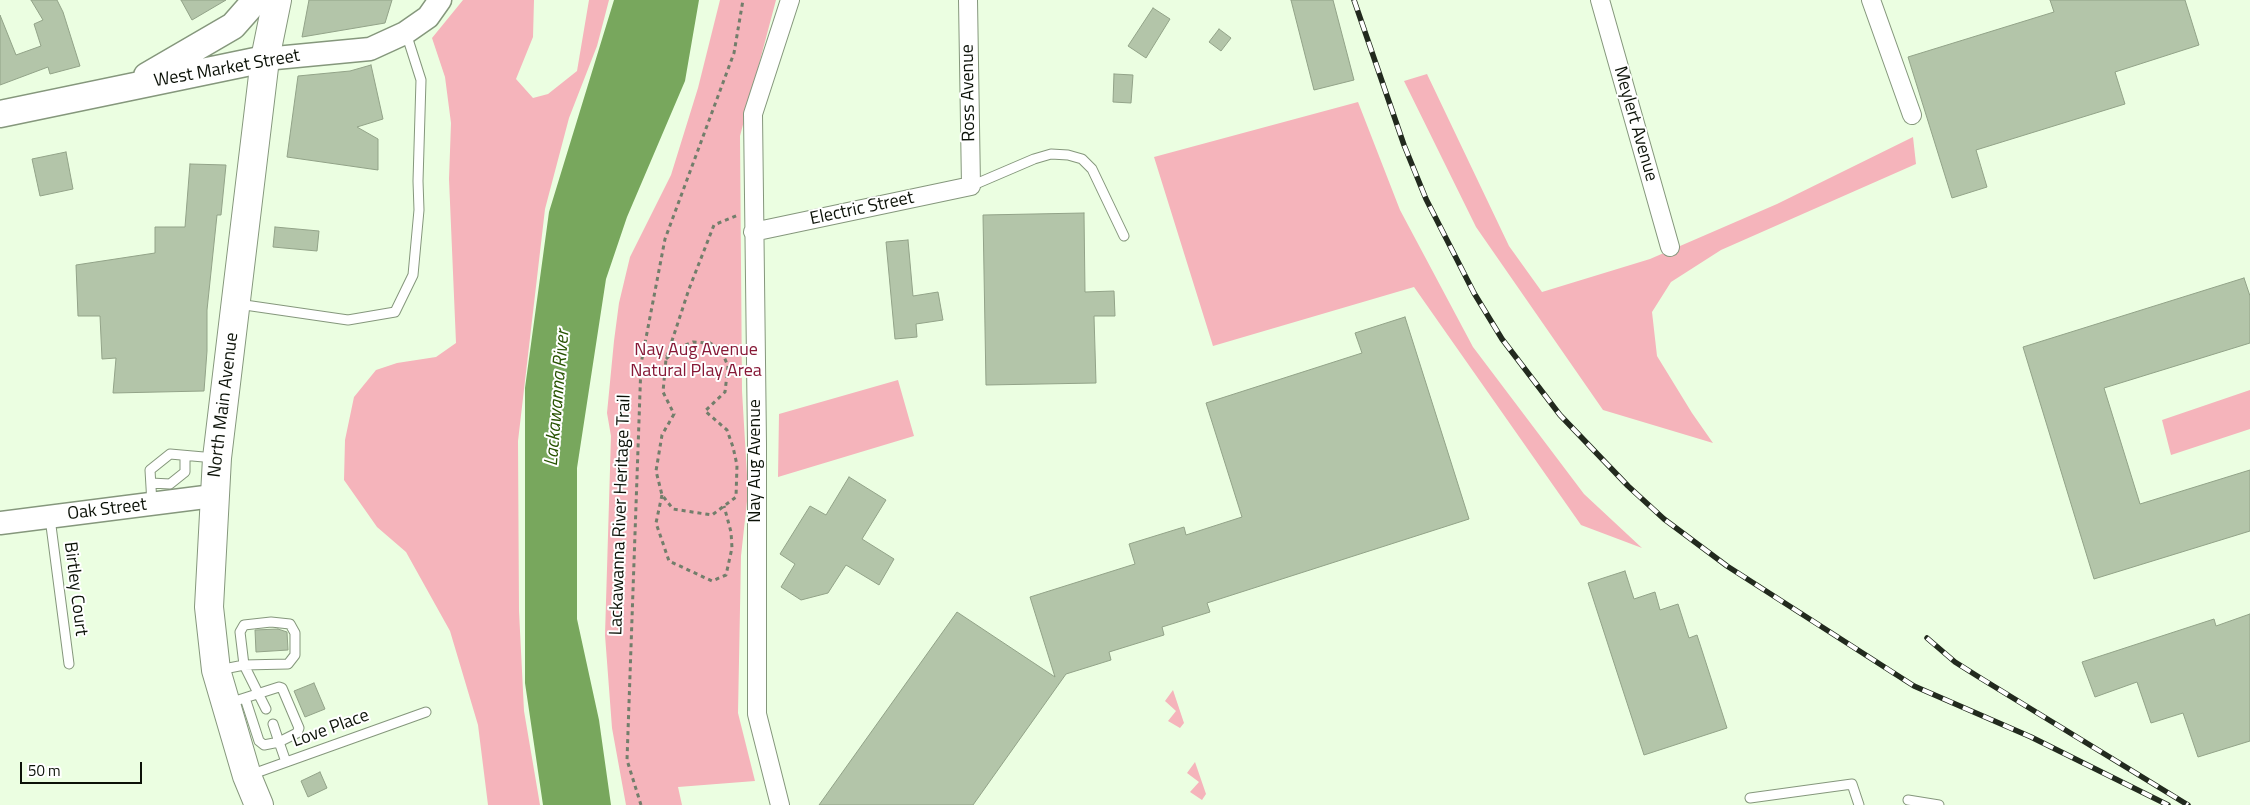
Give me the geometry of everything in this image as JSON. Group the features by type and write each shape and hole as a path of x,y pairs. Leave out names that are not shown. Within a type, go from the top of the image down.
{"main road":[{"path":"126,87 233,26 256,0"},
{"name":"North Main Avenue","path":"259,805 247,776 235,701 216,670 209,607 216,458 265,58 277,0"},
{"name":"West Market Street","path":"0,114 265,58"}],"street":[{"name":"West Market Street","path":"265,58 370,49 405,33 428,17 440,0"},
{"name":"Nay Aug Avenue","path":"780,805 757,714 758,444 753,232 753,114 790,0"},
{"name":"Ross Avenue","path":"968,0 971,186"},
{"name":"Meylert Avenue","path":"1600,0 1670,247"},
{"path":"1871,0 1912,115"},
{"name":"Electric Street","path":"753,232 971,186"},
{"name":"Oak Street","path":"0,523 49,517 152,494 213,496"}],"lane":[{"path":"236,304 348,320 395,312 414,275 419,210 421,80 405,33"},
{"path":"971,186 1034,159 1051,154 1068,155 1082,160 1092,169 1124,236"},
{"path":"185,456 185,472 170,484 152,494 150,470 170,454 216,458"},
{"name":"Birtley Court","path":"49,517 69,664"},
{"path":"216,670 244,665 288,664 294,655 295,647 295,632 290,624 270,622 244,625 240,632 244,665 266,709"},
{"path":"279,687 282,688 299,728 298,733 279,742 264,745 259,741 235,701 257,693 279,687"},
{"name":"Love Place","path":"247,776 426,712"},
{"path":"273,724 286,762"},
{"path":"1750,798 1852,784 1860,805"},
{"path":"1908,800 1939,805"}],"path":[{"name":"Lackawanna River Heritage Trail","path":"641,805 627,760 641,364 665,239 734,53 743,0"},
{"path":"666,359 678,348 693,342 710,343 720,350 728,366 725,392 706,412 727,430 737,465 736,497 712,515 673,509 662,495 656,471 662,434 674,414 662,392 666,359 689,289 714,225 740,214"},
{"path":"662,495 656,523 669,561 712,581 726,575 732,548 731,532 724,506"}],"green space":[{"path":"463,0 534,0 533,37 516,79 533,98 548,94 577,71 589,0 609,0 597,46 569,118 545,209 518,441 519,611 524,711 540,805 488,805 478,725 450,631 406,552 377,527 344,480 345,440 354,397 376,370 397,363 436,357 456,343 449,179 451,123 445,77 432,38"},
{"name":"Nay Aug Avenue Natural Play Area","path":"720,0 776,0 740,136 742,391 748,492 741,556 738,713 755,781 678,787 682,805 626,805 612,728 605,635 611,436 607,413 614,341 619,303 630,257 671,175 698,88"},
{"path":"1427,74 1509,246 1542,292 1650,259 1777,204 1913,137 1916,164 1721,250 1671,282 1652,312 1657,356 1713,443 1603,410 1476,227 1404,81"},
{"path":"1358,102 1400,210 1473,347 1584,494 1642,548 1581,525 1414,287 1213,346 1154,157"},
{"path":"898,380 914,436 778,477 779,414"},
{"path":"2250,390 2250,429 2171,455 2162,420"},
{"path":"1173,690 1184,723 1180,728 1168,721 1176,711 1165,701"},
{"path":"1195,762 1206,794 1202,800 1190,792 1199,782 1187,773"}],"water":[{"name":"Lackawanna River","path":"614,0 699,0 685,81 627,217 606,279 577,468 577,619 599,720 611,805 543,805 525,683 525,388 549,212"}],"building":[{"path":"31,0 57,0 63,12 80,66 50,74 48,67 0,85 0,15 16,55 41,46 34,24 43,20"},
{"path":"181,0 226,0 192,20"},
{"path":"309,0 392,0 385,23 302,37"},
{"path":"1291,0 1333,0 1354,80 1314,90"},
{"path":"2050,0 2185,0 2199,45 2115,72 2125,104 1976,150 1987,187 1952,198 1908,57 2054,12"},
{"path":"1153,8 1170,19 1146,58 1128,46"},
{"path":"1219,29 1231,38 1221,51 1209,42"},
{"path":"371,65 383,119 357,127 378,139 378,170 287,157 298,76 350,71"},
{"path":"1114,74 1133,75 1131,103 1113,102"},
{"path":"66,152 73,189 40,196 32,159"},
{"path":"190,164 226,165 221,215 217,215 207,310 207,351 204,391 113,393 116,358 102,359 100,316 78,316 76,265 155,253 155,227 185,227"},
{"path":"1084,213 1085,292 1114,291 1115,316 1094,316 1096,383 986,385 983,215"},
{"path":"275,227 319,231 317,251 273,247"},
{"path":"908,240 913,296 938,292 943,320 916,324 917,337 895,339 886,242"},
{"path":"2244,278 2250,296 2250,343 2104,388 2140,504 2250,470 2250,531 2094,579 2023,347"},
{"path":"1405,317 1469,519 1207,603 1210,612 1162,627 1164,635 1109,652 1111,660 1066,674 973,805 819,805 957,612 1055,677 1030,597 1135,564 1129,544 1184,527 1186,535 1242,517 1206,403 1362,353 1355,333"},
{"path":"849,477 886,500 862,539 894,559 879,585 846,565 828,593 801,600 781,587 795,564 780,554 810,506 826,515"},
{"path":"1625,571 1634,599 1655,592 1660,610 1678,604 1689,638 1697,635 1727,728 1644,755 1588,583"},
{"path":"2250,614 2250,741 2198,757 2183,713 2151,723 2137,682 2095,697 2082,662 2214,619 2216,626"},
{"path":"278,629 287,632 288,650 256,652 255,630"},
{"path":"314,683 325,709 305,717 294,691"},
{"path":"320,772 327,788 308,797 301,781"}],"railway":[{"path":"1354,0 1404,145 1426,199 1474,293 1502,339 1560,415 1628,486 1664,519 1727,566 1914,686 2031,737 2168,805"},
{"path":"1927,638 1955,662 2188,805"}]}
